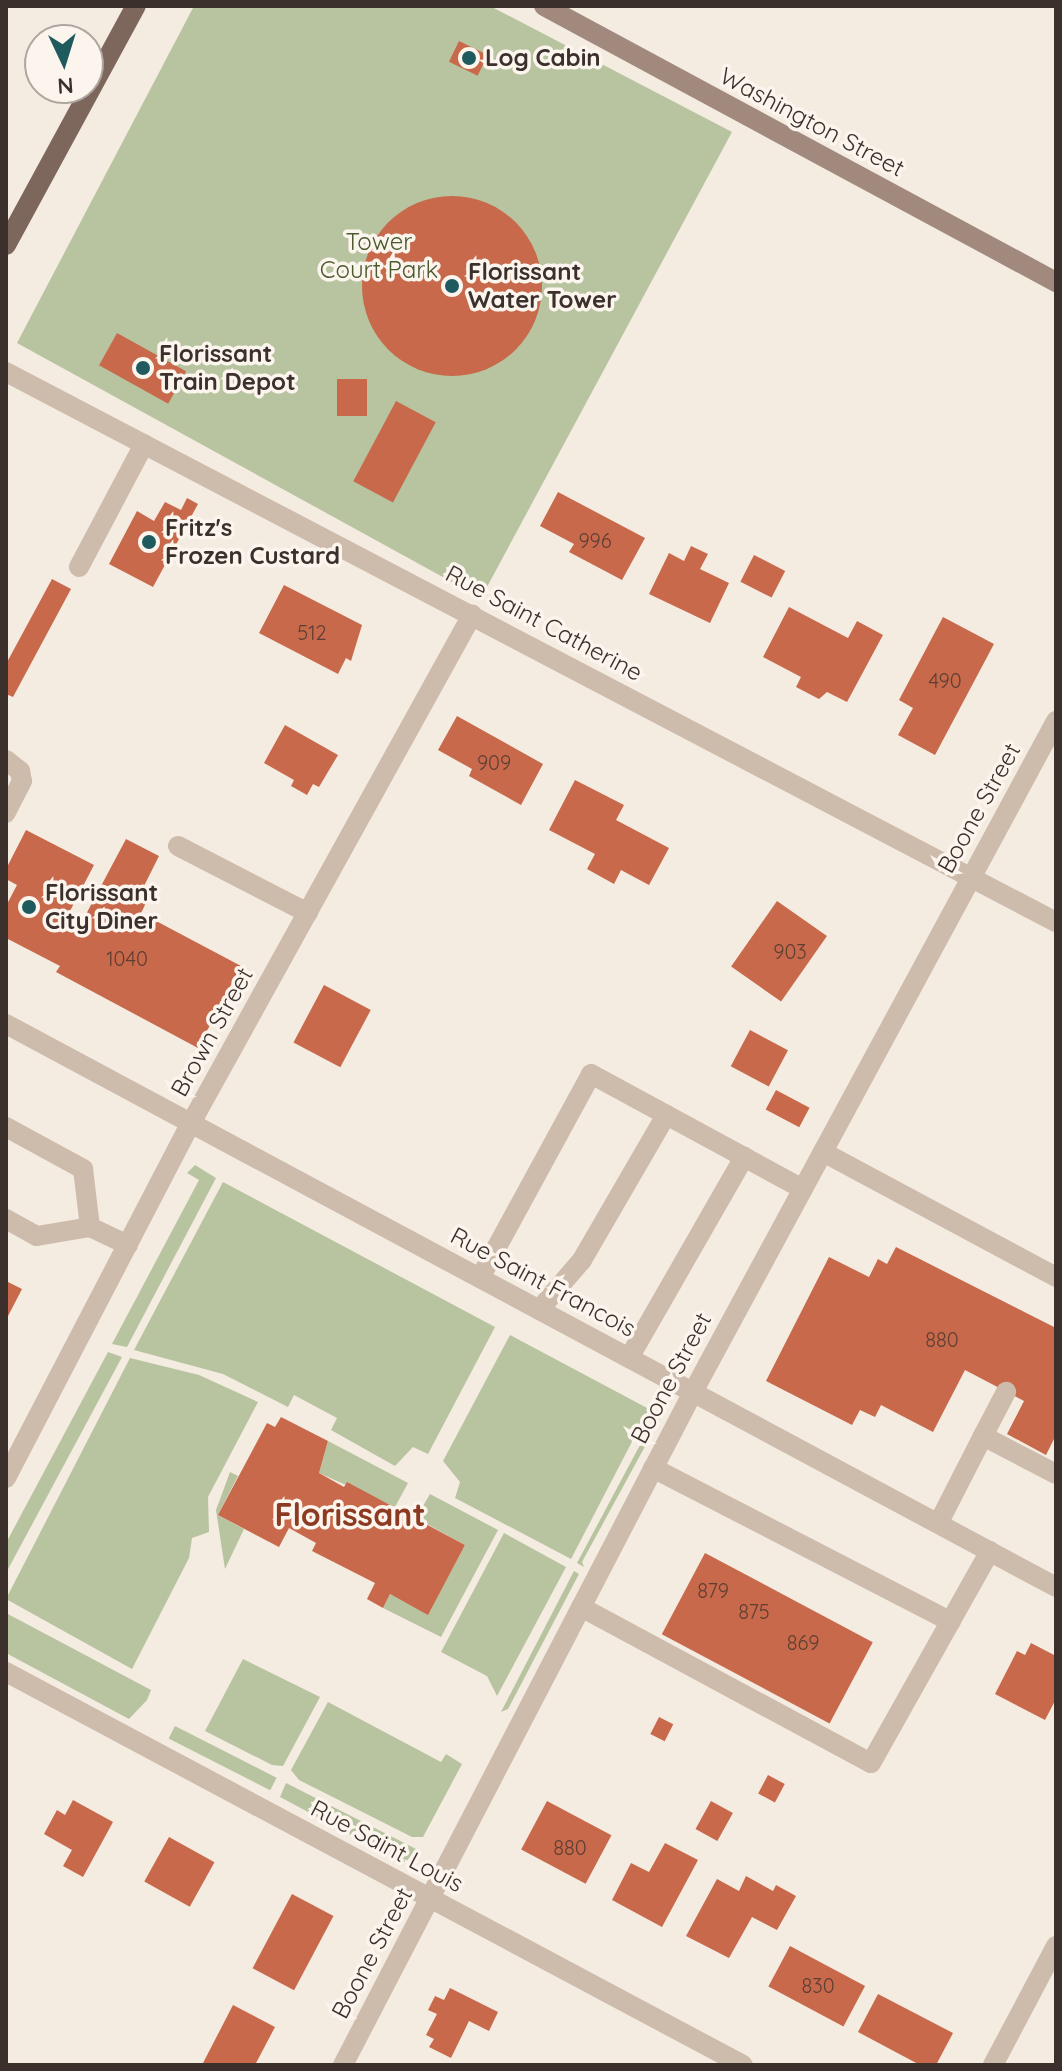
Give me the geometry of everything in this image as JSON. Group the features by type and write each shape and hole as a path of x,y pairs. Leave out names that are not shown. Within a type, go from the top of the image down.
{"main road":[{"path":"6,245 136,6"},
{"name":"Washington Street","path":"544,6 1056,282"}],"street":[{"name":"Rue Saint Catherine","path":"6,372 1056,922"},
{"path":"79,567 144,444"},
{"name":"Brown Street","path":"6,1478 191,1123 472,615"},
{"name":"Boone Street","path":"343,2065 693,1392 1056,721"},
{"path":"6,760 20,771 22,781 6,813"},
{"path":"178,846 308,913"},
{"name":"Rue Saint Francois","path":"6,1024 1056,1587"},
{"path":"480,1278 591,1074 803,1189"},
{"path":"539,1310 582,1260 666,1115"},
{"path":"6,1127 83,1169 90,1227"},
{"path":"823,1152 1056,1277"},
{"path":"629,1358 744,1157"},
{"path":"6,1219 37,1236 90,1227 128,1245"},
{"path":"939,1522 1006,1392"},
{"path":"983,1436 1056,1474"},
{"path":"653,1468 951,1622"},
{"path":"581,1607 871,1763 990,1551"},
{"name":"Rue Saint Louis","path":"6,1672 743,2065"},
{"path":"993,2065 1056,1946"}],"green space":[{"name":"Tower Court Park","path":"194,6 490,6 732,132 481,598 17,343"},
{"path":"195,1165 216,1178 127,1347 112,1344 199,1180 187,1173"},
{"path":"223,1182 495,1327 428,1454 413,1447 395,1466 331,1430 337,1418 294,1395 288,1407 223,1374 134,1350"},
{"path":"510,1335 649,1409 571,1559 455,1498 460,1482 443,1461"},
{"path":"108,1352 122,1357 6,1573 6,1543"},
{"path":"130,1358 199,1375 258,1402 208,1497 209,1532 192,1538 189,1558 132,1669 6,1599"},
{"path":"656,1415 661,1417 582,1562 584,1567 577,1563"},
{"path":"328,1441 408,1483 395,1507 319,1473"},
{"path":"230,1472 238,1476 218,1515 244,1529 225,1569 216,1510"},
{"path":"430,1494 498,1530 441,1637 383,1608 390,1594 428,1614 465,1545 416,1518"},
{"path":"504,1533 566,1567 497,1696 487,1676 441,1652"},
{"path":"574,1571 579,1574 508,1709 501,1712"},
{"path":"6,1613 151,1690 147,1700 129,1719 6,1653"},
{"path":"243,1659 320,1697 283,1766 272,1765 205,1731"},
{"path":"328,1702 441,1762 446,1754 462,1764 423,1837 412,1837 299,1780 291,1770"},
{"path":"175,1726 277,1778 270,1790 169,1738"},
{"path":"286,1783 416,1849 406,1862 400,1861 280,1797"}],"building":[{"name":"Log Cabin","path":"459,41 488,55 478,76 449,62"},
{"name":"Florissant Water Tower","path":"452,196 470,197 487,203 516,222 535,251 541,268 541,304 535,321 516,350 487,369 470,375 452,376 434,375 417,369 388,350 369,321 363,304 362,286 363,268 369,251 388,222 417,203 434,197"},
{"name":"Florissant Train Depot","path":"117,333 186,371 168,404 99,365"},
{"path":"337,379 367,379 367,416 337,416"},
{"path":"396,401 436,422 393,502 353,481"},
{"path":"558,492 645,538 622,580 569,552 574,544 540,526"},
{"name":"Fritz's Frozen Custard","path":"187,498 198,504 153,587 109,564 137,511 154,521 165,502 181,510"},
{"path":"691,546 708,554 700,569 729,583 710,623 649,594 669,553 684,561"},
{"path":"754,555 785,571 772,598 740,582"},
{"path":"52,579 71,589 13,697 6,694 6,664"},
{"path":"284,585 362,625 351,661 346,658 338,674 259,633"},
{"path":"789,607 848,638 857,621 883,635 847,702 827,692 819,699 796,687 801,677 763,657"},
{"path":"943,617 994,644 935,755 898,735 913,708 899,700"},
{"path":"457,716 543,764 521,805 469,776 472,769 438,750"},
{"path":"285,725 338,755 319,787 313,784 307,795 291,786 294,780 264,763"},
{"path":"575,780 624,805 616,820 669,848 649,885 621,870 614,884 587,869 595,854 549,830"},
{"path":"26,830 94,865 70,911 84,918 126,839 159,856 141,892 149,897 141,913 241,966 198,1048 56,972 60,966 6,938 6,906 17,885 6,879 6,869"},
{"path":"777,901 827,936 781,1002 731,967"},
{"path":"324,985 371,1010 340,1067 293,1042"},
{"path":"750,1030 788,1050 769,1086 731,1066"},
{"path":"776,1090 810,1108 799,1127 766,1109"},
{"path":"896,1247 1056,1328 1056,1435 1046,1455 1007,1434 1024,1401 965,1370 933,1432 881,1405 875,1417 860,1410 852,1425 766,1381 829,1257 869,1277 878,1259 887,1264"},
{"path":"6,1281 22,1289 6,1320"},
{"path":"281,1417 328,1441 319,1473 344,1487 347,1482 465,1545 428,1615 390,1594 383,1608 367,1599 375,1583 312,1551 316,1543 289,1528 279,1547 218,1515 267,1423 275,1427"},
{"path":"705,1553 873,1642 830,1723 662,1634"},
{"path":"1031,1643 1056,1656 1056,1699 1045,1720 995,1694 1017,1651 1025,1655"},
{"path":"659,1717 673,1724 665,1741 650,1734"},
{"path":"768,1775 785,1784 775,1802 758,1794"},
{"path":"73,1800 113,1822 83,1877 63,1866 72,1850 44,1834 57,1810 65,1815"},
{"path":"547,1801 611,1835 586,1884 521,1850"},
{"path":"711,1801 733,1813 717,1841 695,1829"},
{"path":"169,1837 214,1862 190,1907 144,1882"},
{"path":"665,1843 698,1860 662,1927 612,1900 631,1863 649,1872"},
{"path":"746,1876 773,1891 776,1885 796,1896 777,1930 752,1917 729,1958 686,1936 717,1879 739,1891"},
{"path":"292,1894 333,1916 294,1990 253,1968"},
{"path":"790,1946 865,1986 843,2027 768,1987"},
{"path":"450,1988 498,2012 489,2031 469,2021 451,2058 429,2047 434,2039 426,2035 437,2014 428,2010 435,1996 444,2000"},
{"path":"878,1994 953,2033 936,2065 920,2065 858,2032"},
{"path":"233,2005 275,2027 255,2065 202,2065"}],"place":[{"name":"Log Cabin","path":"469,58"},
{"name":"Florissant Water Tower","path":"452,286"},
{"name":"Florissant Train Depot","path":"143,368"},
{"name":"Fritz's Frozen Custard","path":"149,542"},
{"name":"Florissant City Diner","path":"29,907"}],"district":[{"name":"Florissant","path":"350,1514"}]}
